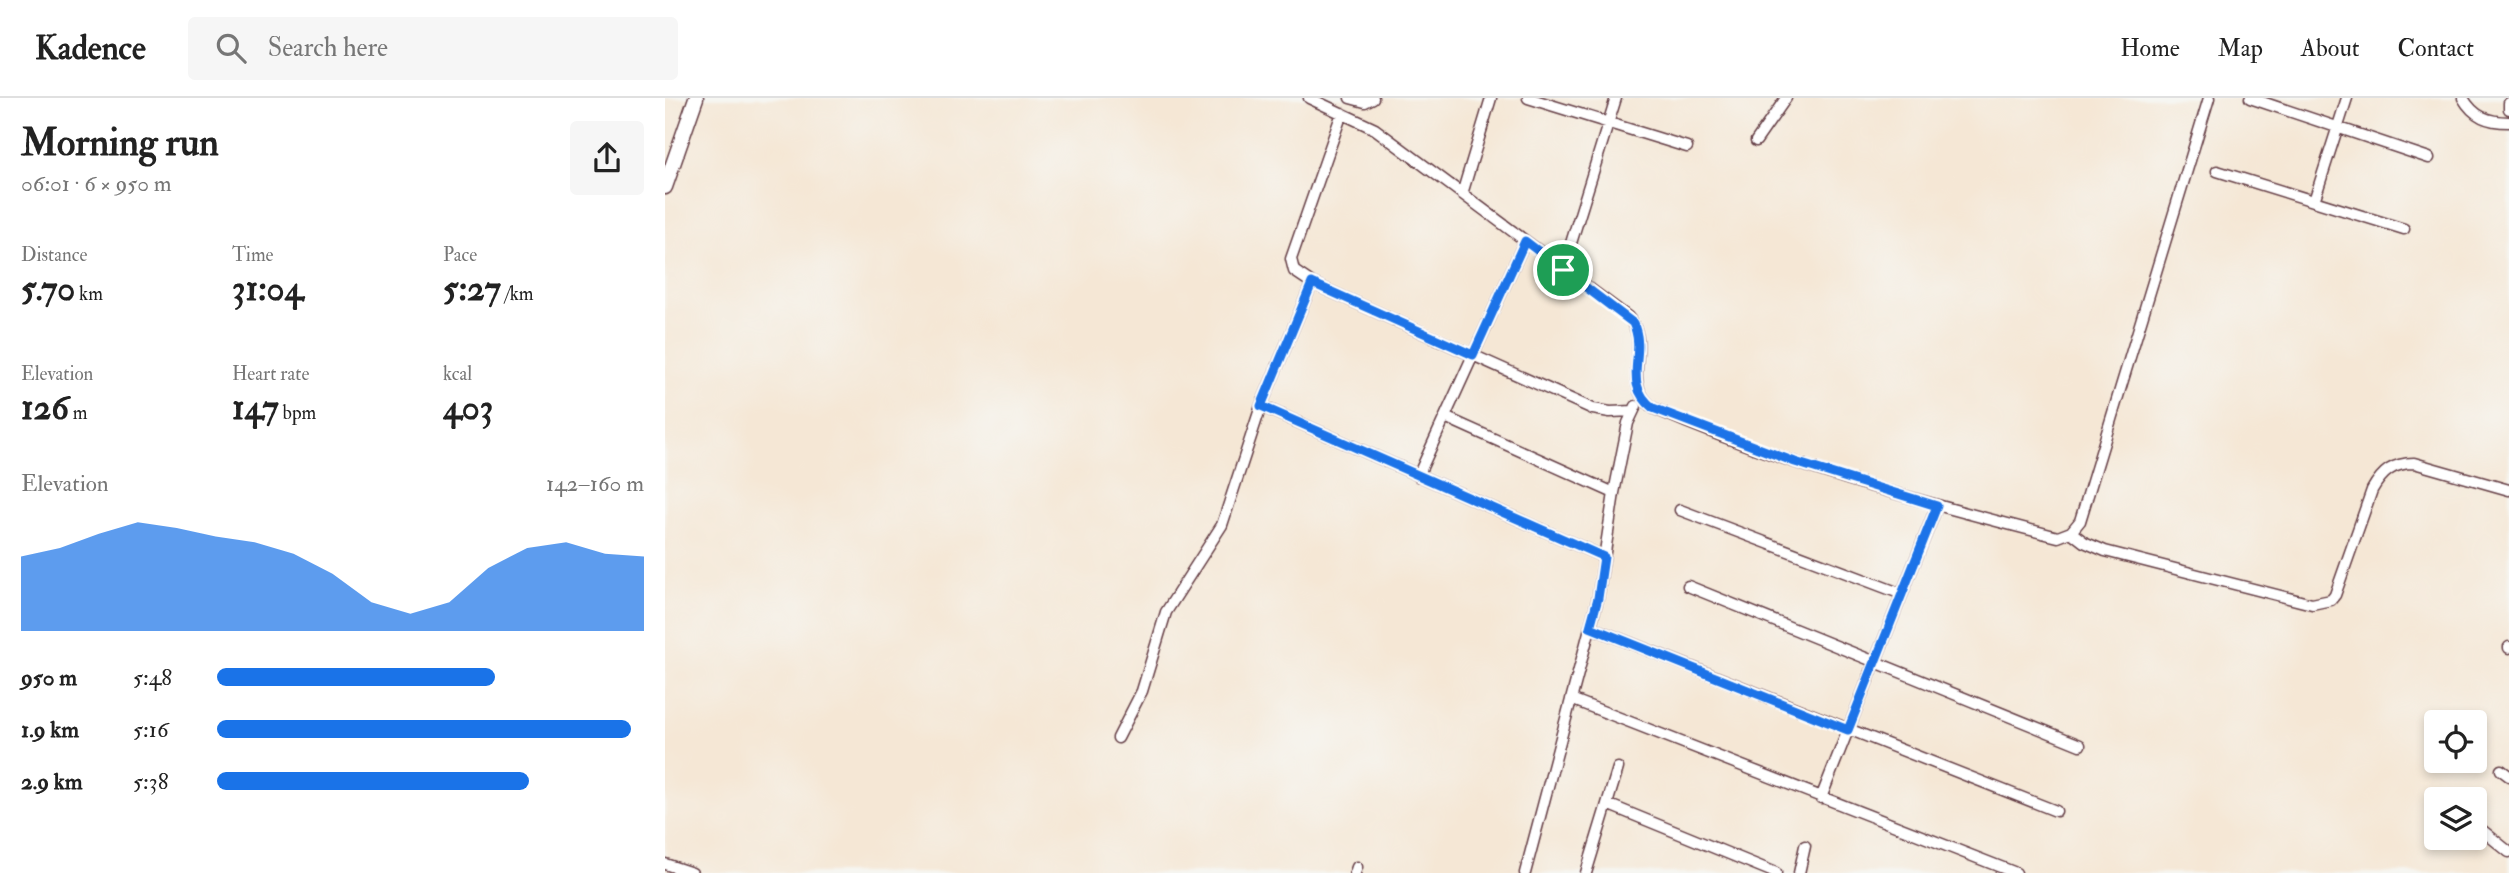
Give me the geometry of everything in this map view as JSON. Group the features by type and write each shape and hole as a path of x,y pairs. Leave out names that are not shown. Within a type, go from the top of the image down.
{"street":[{"path":"665,187 696,98"},
{"path":"1309,98 1375,129 1633,323 1638,337 1636,387 1641,398 1658,410 1795,462 1937,506 2058,537 2071,532 2080,521 2209,98"},
{"path":"1350,98 1365,102 1373,98"},
{"path":"1462,194 1491,98"},
{"path":"1528,98 1687,147"},
{"path":"1563,270 1616,98"},
{"path":"1756,141 1786,98"},
{"path":"2251,98 2429,158"},
{"path":"2314,201 2347,98"},
{"path":"2463,98 2480,117 2494,122 2509,122"},
{"path":"2509,103 2509,109"},
{"path":"1342,113 1291,259 1294,271 1312,283 1593,409 1610,412 1633,411"},
{"path":"2217,171 2404,229"},
{"path":"1418,476 1525,241"},
{"path":"1118,738 1143,691 1166,612 1221,525 1261,406 1312,283"},
{"path":"1525,873 1598,598 1628,423 1641,398"},
{"path":"1261,406 1604,557"},
{"path":"1445,417 1614,493"},
{"path":"2071,532 2084,542 2105,551 2312,604 2331,600 2340,586 2372,489 2383,473 2400,463 2414,463 2509,491"},
{"path":"1821,798 1937,506"},
{"path":"1680,510 1902,594"},
{"path":"1688,586 2080,744"},
{"path":"1590,627 2056,811"},
{"path":"1571,699 2016,873"},
{"path":"1586,873 1618,768"},
{"path":"1607,804 1776,873"},
{"path":"2487,834 2509,852"},
{"path":"1799,873 1805,846"},
{"path":"665,864 692,873"}],"route":[{"path":"1525,241 1563,270 1633,323 1638,337 1636,387 1641,398 1653,408 1795,462 1937,506 1848,730 1590,627 1598,598 1604,557 1261,406 1312,283 1473,355 1525,241"}]}
